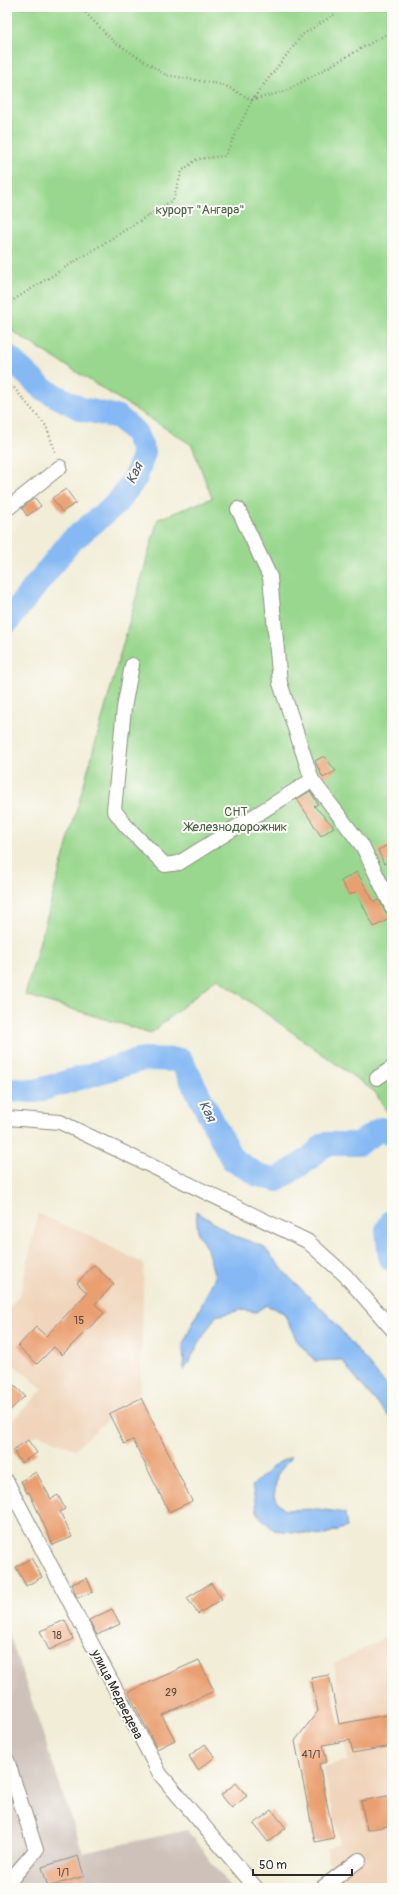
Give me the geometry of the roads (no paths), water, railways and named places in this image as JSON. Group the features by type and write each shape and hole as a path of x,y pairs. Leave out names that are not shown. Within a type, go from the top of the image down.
{"street":[{"path":"7,509 60,467"},
{"path":"238,509 270,578 280,683 312,780 363,847 392,906"},
{"path":"132,665 124,708 114,810 126,826 165,865 179,863 312,780"},
{"path":"377,1078 392,1068"},
{"path":"7,1118 60,1122 307,1241 345,1275 392,1329"},
{"name":"улица Медведева","path":"7,1482 160,1774 256,1888"},
{"path":"7,1760 36,1850 7,1884"},
{"path":"322,1888 358,1860"}],"water":[{"path":"196,1211 232,1235 263,1246 289,1277 330,1317 392,1392 392,1420 351,1373 342,1360 315,1361 297,1341 284,1313 266,1305 256,1312 241,1310 216,1316 200,1341 184,1371 183,1344 215,1277 207,1249 198,1234"},
{"path":"292,1456 277,1475 274,1497 284,1510 318,1509 345,1513 347,1527 322,1535 274,1530 258,1515 252,1486 276,1464"}],"waterway":[{"name":"Кая","path":"7,356 43,389 81,409 118,417 135,432 144,452 136,477 117,503 70,542 7,622"},
{"name":"Кая","path":"7,1090 36,1091 144,1059 181,1060 232,1159 258,1175 277,1180 309,1159 325,1144 358,1144 381,1129 392,1134"},
{"name":"Кая","path":"392,1221 387,1230 390,1257 392,1260"}],"park label":[{"name":"курорт \"Ангара\"","path":"200,209"},
{"name":"СНТ Железнодорожник","path":"236,818"}]}
